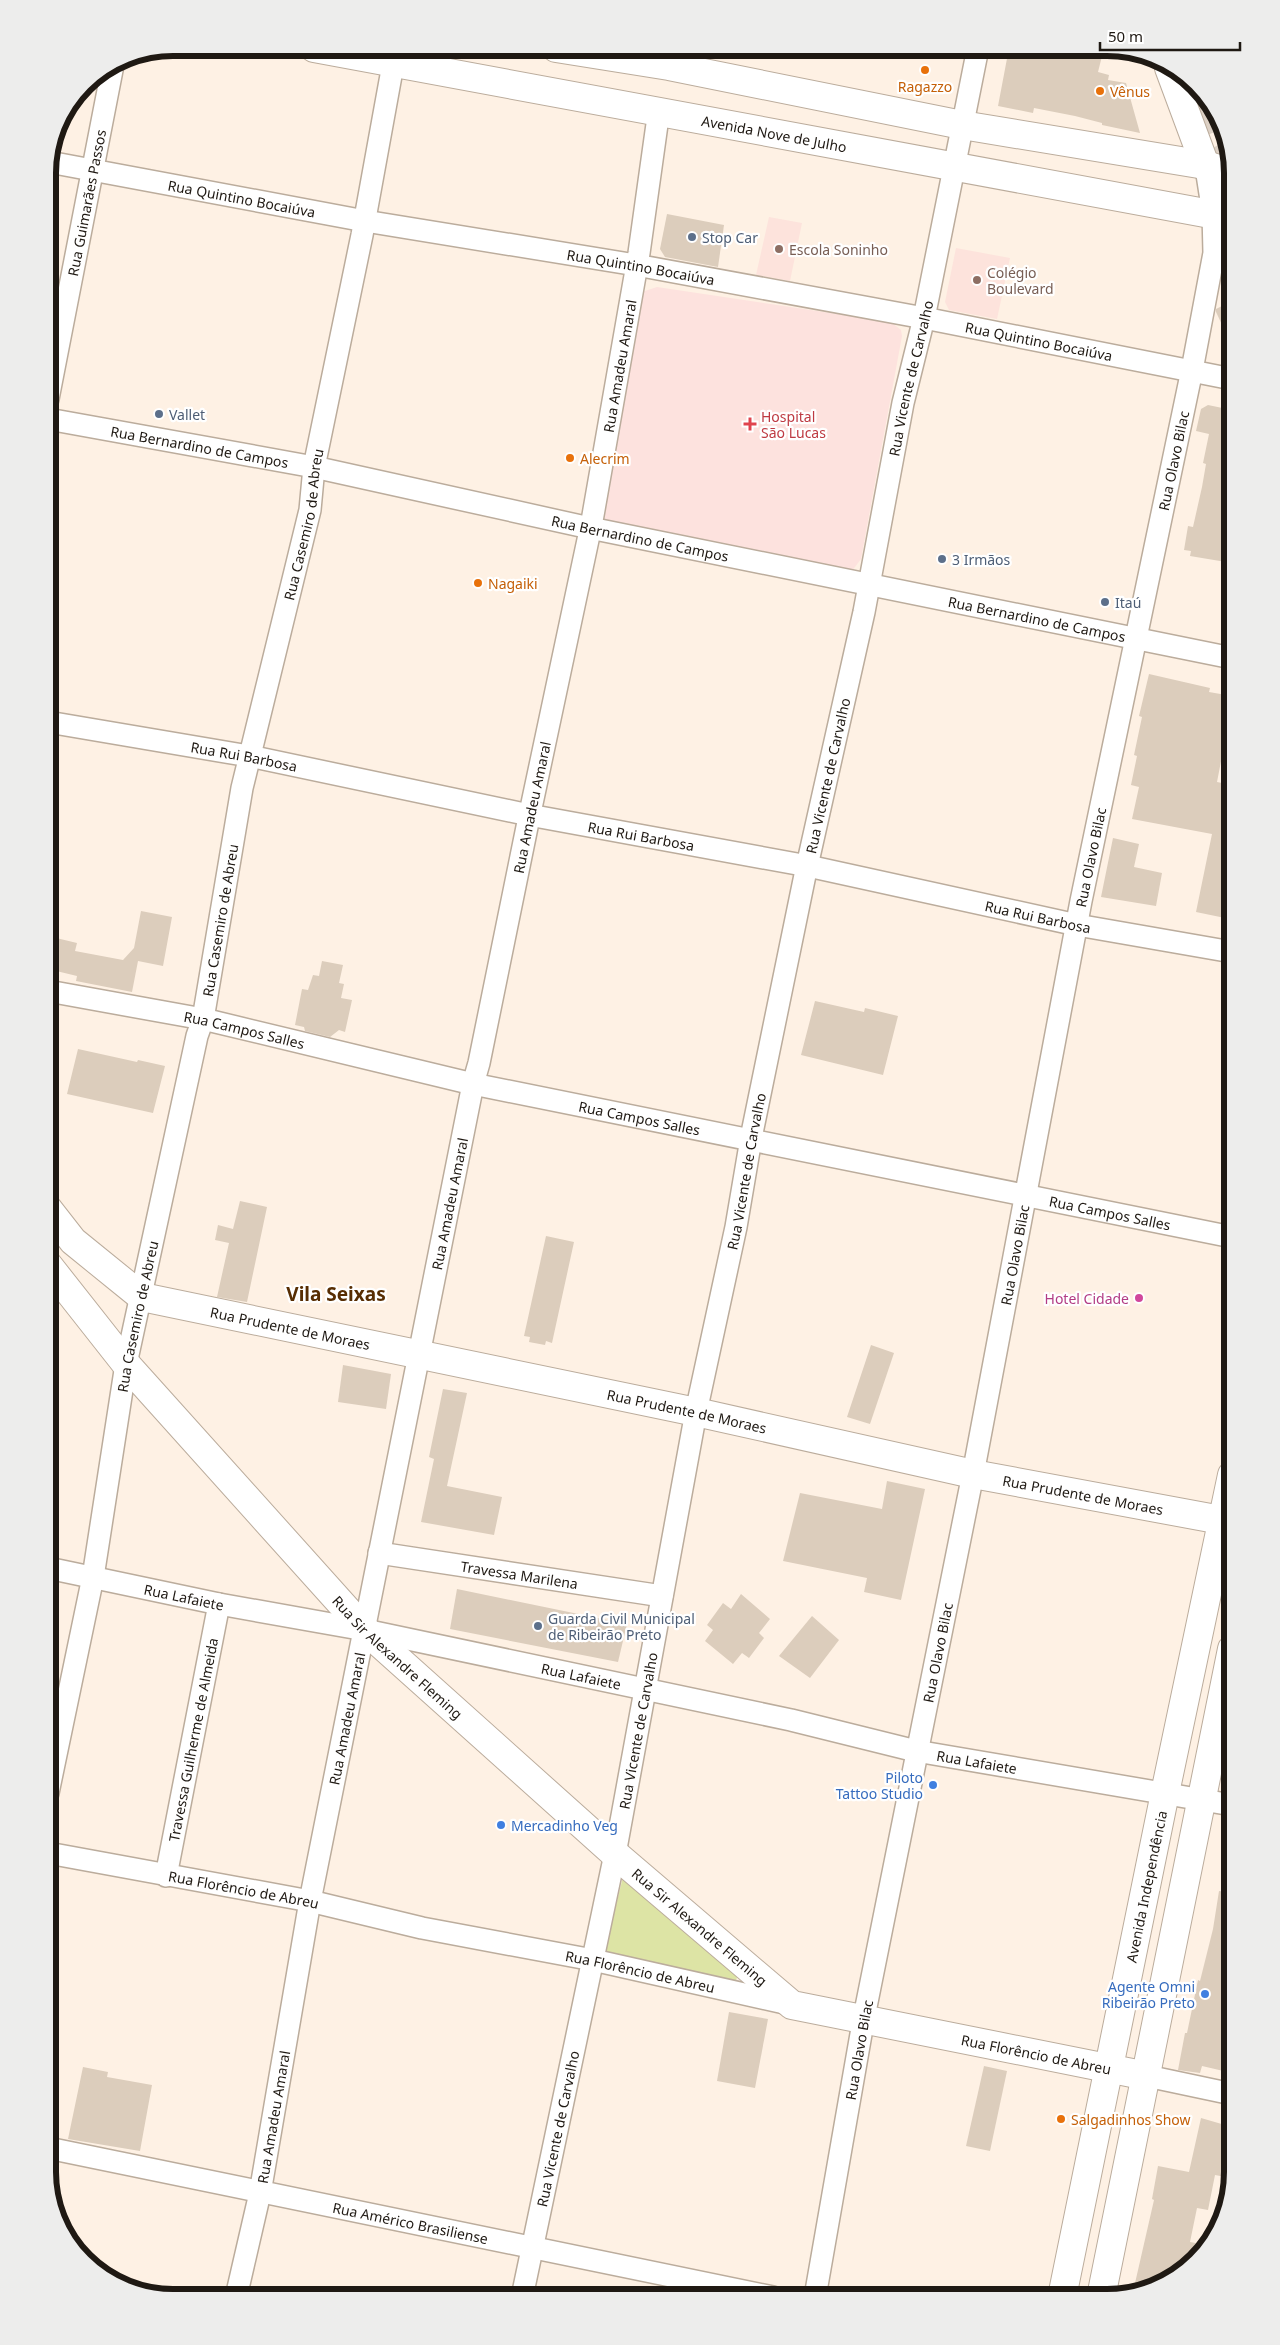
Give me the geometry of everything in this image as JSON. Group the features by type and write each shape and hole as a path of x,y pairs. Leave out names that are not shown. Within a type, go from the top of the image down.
{"main road":[{"name":"Avenida Nove de Julho","path":"400,56 659,110 955,165 1224,212"},
{"path":"658,56 671,57 962,125 1205,165 1224,171"},
{"path":"1172,76 1205,165 1224,208"},
{"path":"56,1219 73,1241 142,1297"},
{"path":"56,1252 73,1241"},
{"name":"Rua Sir Alexandre Fleming","path":"56,1275 126,1364 365,1630 615,1854 792,2005"},
{"name":"Rua Prudente de Moraes","path":"142,1297 418,1356 696,1412 973,1474 1224,1520"},
{"name":"Avenida Independência","path":"1064,2289 1165,1792 1224,1538"},
{"path":"1103,2289 1224,1688"},
{"name":"Rua Florêncio de Abreu","path":"792,2005 1147,2076"}],"street":[{"name":"Rua Casemiro de Abreu","path":"56,1723 93,1577 126,1364 197,1036 203,1019 249,756 310,510 314,467 365,221 395,56"},
{"name":"Rua Vicente de Carvalho","path":"524,2289 615,1854 696,1412 738,1218 751,1138 869,585 904,403 924,318 976,56"},
{"name":"Rua Guimarães Passos","path":"56,357 111,74"},
{"name":"Rua Amadeu Amaral","path":"238,2289 260,2193 310,1901 418,1356 590,528 636,265 659,110"},
{"name":"Rua Quintino Bocaiúva","path":"56,163 365,221 636,265 924,318 1224,377"},
{"name":"Rua Olavo Bilac","path":"816,2289 864,2018 973,1474 1077,925 1192,370 1214,253 1224,219"},
{"name":"Rua Bernardino de Campos","path":"56,420 314,467 590,528 1224,656"},
{"name":"Rua Rui Barbosa","path":"56,723 249,756 529,815 808,866 1077,925 1224,951"},
{"name":"Rua Campos Salles","path":"56,992 203,1019 473,1084 751,1138 1224,1235"},
{"name":"Travessa Marilena","path":"379,1554 662,1596"},
{"name":"Rua Lafaiete","path":"56,1570 219,1604 365,1630 644,1688 790,1720 916,1751 1224,1803"},
{"name":"Travessa Guilherme de Almeida","path":"166,1876 219,1604"},
{"name":"Rua Florêncio de Abreu","path":"56,1854 166,1876 310,1901 422,1928 592,1960 792,2005"},
{"name":"Rua Florêncio de Abreu","path":"1147,2076 1224,2092"},
{"name":"Rua Américo Brasiliense","path":"56,2150 734,2289"}],"shaded area":[{"name":"Escola Soninho","path":"769,217 802,223 790,281 756,275"},
{"name":"Colégio Boulevard","path":"956,248 1010,258 997,319 949,310 945,302"},
{"name":"Hospital São Lucas","path":"657,287 891,322 901,330 902,336 861,559 852,571 607,528 598,513 642,292"}],"green space":[{"path":"623,1877 737,1977 734,1989 604,1953"}],"building":[{"path":"1007,56 1102,56 1098,72 1109,75 1108,80 1126,83 1140,133 1102,125 1102,123 1075,116 1034,108 1033,113 998,106"},
{"name":"Stop Car","path":"667,214 724,225 718,267 665,257 660,249"},
{"path":"1224,305 1224,329 1216,312 1216,309"},
{"path":"1208,405 1224,408 1224,562 1190,556 1191,551 1184,550 1188,526 1193,527 1206,464 1203,463 1209,434 1196,431 1201,409"},
{"path":"1149,674 1210,688 1209,692 1224,695 1224,751 1217,782 1224,783 1224,918 1196,912 1212,834 1132,819 1139,787 1131,785 1137,756 1134,755 1142,717 1139,716"},
{"path":"1113,838 1139,844 1134,867 1162,873 1156,906 1101,897"},
{"path":"141,911 172,917 163,966 138,961 132,992 76,981 77,976 56,971 56,938 77,943 75,951 123,960 134,948"},
{"path":"322,961 343,965 339,983 344,984 341,998 352,1000 345,1032 339,1030 330,1037 305,1031 304,1027 295,1025 302,989 308,990 313,975 319,976"},
{"path":"815,1001 864,1012 865,1008 898,1016 883,1075 801,1055"},
{"path":"78,1049 165,1066 153,1113 67,1094"},
{"path":"240,1201 267,1207 247,1302 217,1297 229,1243 215,1240 218,1225 233,1229"},
{"path":"546,1236 574,1242 552,1343 546,1341 545,1345 529,1342 530,1337 524,1336"},
{"path":"871,1345 894,1353 870,1424 847,1417"},
{"path":"343,1365 391,1374 386,1409 338,1402"},
{"path":"443,1389 467,1393 447,1486 502,1497 494,1535 421,1522 434,1459 429,1457"},
{"path":"887,1481 925,1489 901,1600 864,1592 867,1578 783,1561 800,1493 882,1509"},
{"name":"Guarda Civil Municipal de Ribeirão Preto","path":"457,1589 627,1624 618,1662 450,1629"},
{"path":"741,1594 770,1619 759,1633 764,1638 749,1658 742,1653 733,1664 705,1641 713,1630 707,1625 723,1603 731,1609"},
{"path":"812,1616 839,1640 810,1678 779,1656"},
{"path":"1219,1891 1224,1892 1224,2071 1202,2066 1200,2073 1178,2070 1198,1980 1200,1981 1213,1929"},
{"path":"729,2012 768,2019 755,2088 717,2081"},
{"path":"984,2066 1007,2071 990,2151 966,2146"},
{"path":"83,2067 108,2072 107,2077 152,2085 140,2151 68,2139"},
{"path":"1201,2118 1224,2125 1224,2177 1215,2175 1208,2210 1197,2208 1190,2242 1199,2244 1184,2260 1172,2269 1152,2280 1134,2286 1154,2200 1152,2199 1158,2166 1189,2172"}],"tunnel":[{"path":"1197,109 1209,138 1223,164"}],"place":[{"name":"Ragazzo","path":"925,70"},
{"name":"Vênus","path":"1100,91"},
{"name":"Stop Car","path":"692,237"},
{"name":"Escola Soninho","path":"779,249"},
{"name":"Colégio Boulevard","path":"977,280"},
{"name":"Vallet","path":"159,414"},
{"name":"Hospital São Lucas","path":"750,424"},
{"name":"Alecrim","path":"570,458"},
{"name":"3 Irmãos","path":"942,559"},
{"name":"Nagaiki","path":"478,583"},
{"name":"Itaú","path":"1105,602"},
{"name":"Hotel Cidade","path":"1139,1298"},
{"name":"Guarda Civil Municipal de Ribeirão Preto","path":"538,1626"},
{"name":"Piloto Tattoo Studio","path":"933,1785"},
{"name":"Mercadinho Veg","path":"501,1825"},
{"name":"Agente Omni Ribeirão Preto","path":"1205,1994"},
{"name":"Salgadinhos Show","path":"1061,2119"}],"district":[{"name":"Vila Seixas","path":"336,1294"}]}
